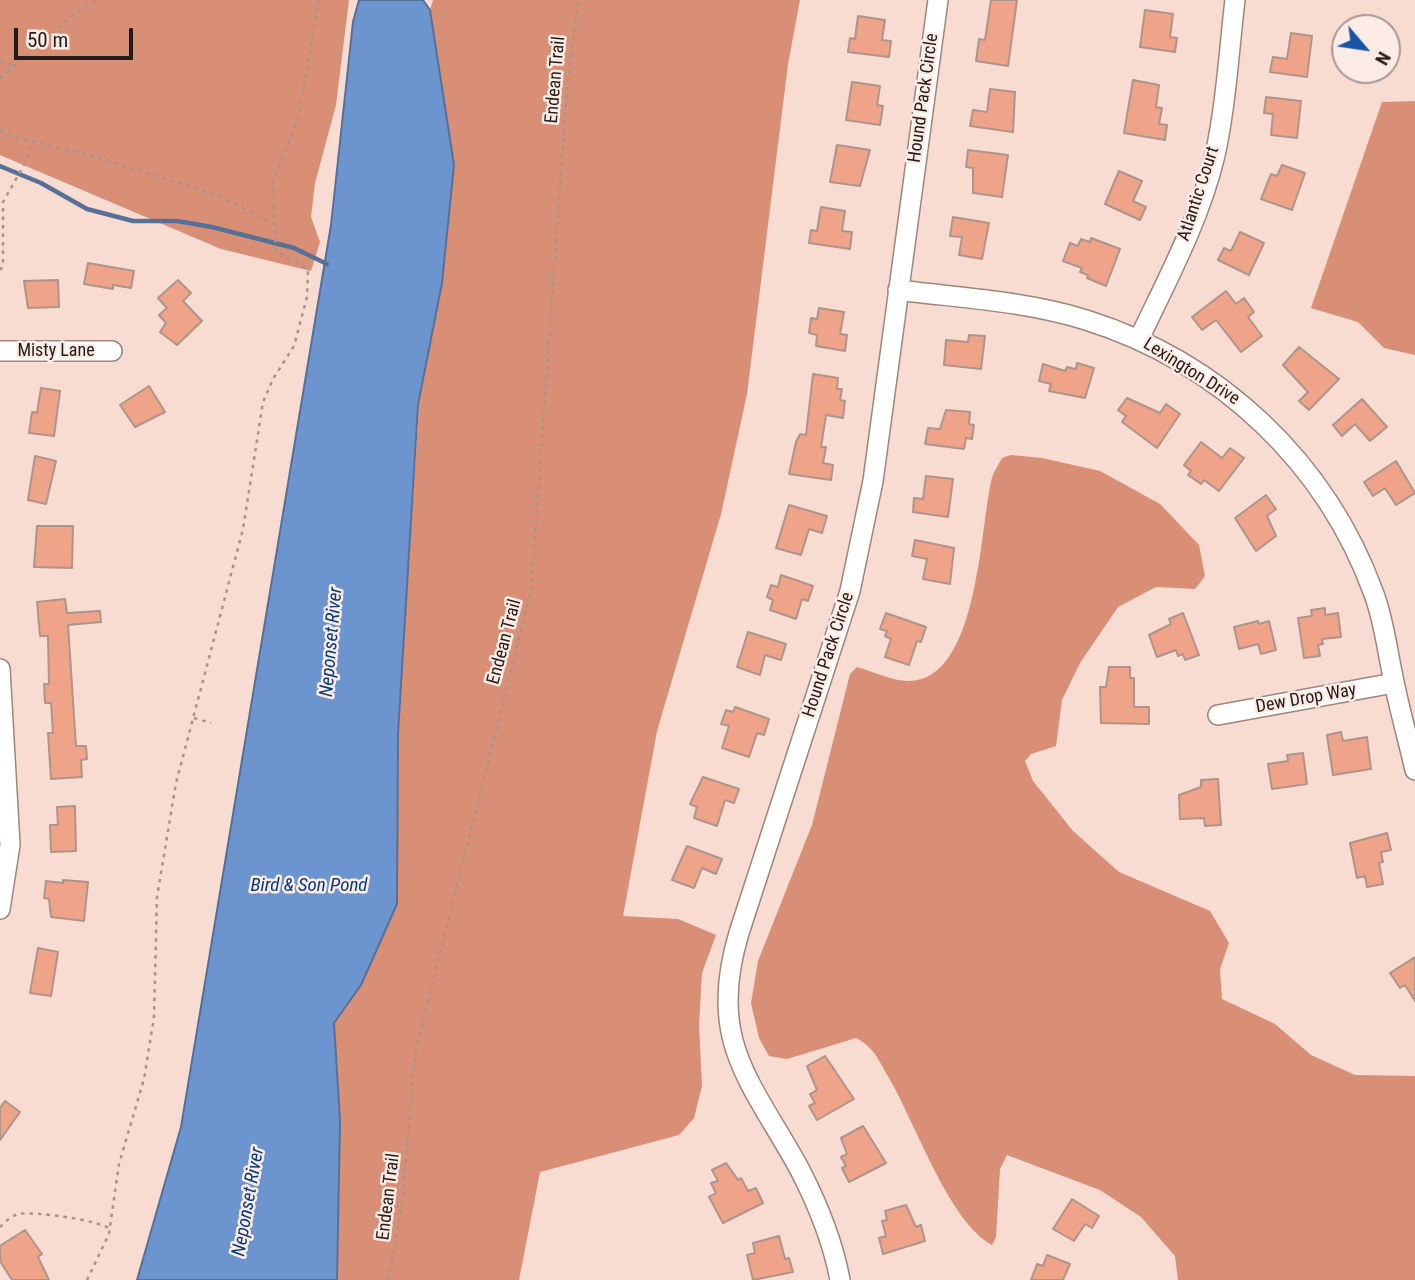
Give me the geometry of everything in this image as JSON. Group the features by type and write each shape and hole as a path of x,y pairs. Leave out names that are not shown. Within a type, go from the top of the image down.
{"street":[{"name":"Hound Pack Circle","path":"840,1280 815,1201 741,1070 731,1031 728,992 736,942 860,553 937,0"},
{"name":"Atlantic Court","path":"1139,339 1174,265 1210,173 1219,127 1235,0"},
{"name":"Lexington Drive","path":"898,290 1023,305 1084,319 1139,339 1180,361 1240,401 1277,435 1311,475 1337,514 1374,595 1415,769"},
{"name":"Misty Lane","path":"0,351 112,351"},
{"path":"0,669 10,845 0,909"},
{"name":"Dew Drop Way","path":"1218,715 1394,683"}],"path":[{"path":"0,78 75,13 98,0"},
{"path":"88,1280 110,1229 119,1164 144,1079 152,1030 157,897 176,783 243,529 263,402 273,379 294,346 307,297 308,269 276,251 278,241 273,180 298,120 319,0"},
{"name":"Endean Trail","path":"389,1280 403,1197 415,1053 531,591 567,90 578,0"},
{"path":"0,62 14,65"},
{"path":"0,130 220,196 275,224"},
{"path":"0,270 4,266 3,202 18,178 33,142"},
{"path":"194,718 211,723"},
{"path":"0,1227 13,1217 25,1214 94,1222 110,1229"}],"shaded area":[{"path":"0,0 349,0 336,105 315,183 311,217 320,242 311,271 221,249 0,155"},
{"path":"433,0 800,0 788,64 747,394 721,514 657,731 623,916 678,919 716,935 702,973 699,1025 702,1086 694,1118 679,1135 540,1172 519,1280 337,1280 340,1121 334,1023 361,985 397,904 398,734 419,405 442,283 454,165 430,10"},
{"path":"1415,101 1415,355 1384,348 1358,322 1311,308 1382,102"},
{"path":"1011,455 1042,458 1100,471 1160,504 1199,545 1205,576 1195,589 1156,587 1118,607 1080,663 1062,700 1056,746 1031,754 1025,761 1033,781 1073,831 1119,872 1210,911 1229,943 1220,969 1222,999 1275,1024 1311,1055 1355,1075 1415,1076 1415,1280 1178,1280 1175,1256 1141,1217 1100,1190 1007,1155 1000,1169 996,1237 992,1245 976,1233 947,1194 889,1078 876,1055 867,1046 856,1038 787,1059 769,1056 759,1038 751,1003 758,961 812,825 850,674 857,667 889,678 908,681 931,675 949,657 962,631 972,600 992,479 1002,458"}],"water":[{"name":"Bird & Son Pond","path":"359,0 423,0 430,10 454,165 442,283 418,405 398,734 397,904 361,985 334,1023 340,1121 337,1280 137,1280 181,1127 331,225 353,22"}],"building":[{"path":"991,0 1017,0 1008,66 976,61 979,39 985,40"},
{"path":"1145,10 1173,14 1170,37 1177,38 1175,52 1140,47"},
{"path":"858,16 885,20 882,40 891,41 889,57 848,52 850,38 855,39"},
{"path":"1291,33 1312,36 1307,77 1270,72 1273,57 1287,59"},
{"path":"1133,80 1159,85 1156,107 1162,108 1159,124 1167,125 1165,140 1124,133"},
{"path":"852,82 880,86 877,105 883,106 880,125 846,120"},
{"path":"990,89 1015,92 1013,132 970,126 973,110 987,112"},
{"path":"1266,97 1301,101 1297,138 1271,135 1273,114 1264,113"},
{"path":"837,145 870,150 860,186 830,182"},
{"path":"968,150 1008,155 1002,197 973,193 973,168 966,167"},
{"path":"1282,165 1305,173 1292,210 1261,199 1271,174 1277,176"},
{"path":"1119,171 1142,181 1133,201 1146,207 1140,220 1105,204"},
{"path":"821,207 845,211 842,231 852,232 850,249 809,243 811,230 817,231"},
{"path":"953,217 989,223 982,259 959,255 962,237 950,236"},
{"path":"1240,232 1264,243 1249,275 1218,260 1224,248 1231,251"},
{"path":"1091,238 1120,249 1106,286 1087,278 1088,275 1080,272 1082,268 1063,261 1070,243 1078,246 1081,239 1090,242"},
{"path":"88,263 134,271 131,288 113,285 113,289 84,284"},
{"path":"58,280 59,307 28,308 24,281"},
{"path":"178,280 191,293 183,301 202,321 177,345 160,332 166,323 159,315 167,308 158,298"},
{"path":"1226,291 1236,304 1244,298 1254,312 1248,317 1262,336 1241,352 1216,320 1202,330 1192,317"},
{"path":"819,308 844,312 840,334 847,335 845,351 816,346 817,335 809,333 811,318 817,319"},
{"path":"969,335 985,336 981,369 944,365 946,340 968,342"},
{"path":"1299,347 1339,379 1309,410 1299,401 1308,392 1283,365"},
{"path":"1077,363 1094,368 1085,398 1049,391 1051,384 1039,381 1043,364 1065,371 1067,367 1076,369"},
{"path":"813,374 838,378 837,389 842,389 840,400 845,401 843,418 826,415 821,447 826,447 823,463 833,465 831,480 789,474 796,442 800,434 806,435"},
{"path":"149,386 165,412 135,427 120,405"},
{"path":"41,388 60,391 54,436 29,433 32,412 37,413"},
{"path":"1127,398 1160,413 1166,404 1180,414 1157,448 1122,422 1126,416 1118,410"},
{"path":"1362,399 1387,427 1370,441 1355,424 1342,436 1333,425"},
{"path":"946,410 970,412 969,424 974,425 972,439 966,438 964,449 925,444 928,428 940,429"},
{"path":"1201,442 1222,458 1230,448 1244,458 1219,491 1204,480 1201,484 1188,475 1191,471 1184,465"},
{"path":"35,456 56,461 46,504 28,500"},
{"path":"1396,461 1415,493 1396,505 1385,488 1373,496 1364,482"},
{"path":"926,476 953,479 948,517 913,512 914,498 923,499"},
{"path":"1266,495 1276,509 1267,516 1276,536 1256,551 1235,518"},
{"path":"789,505 827,516 822,533 809,529 801,555 776,548"},
{"path":"37,526 73,526 72,568 34,567"},
{"path":"915,540 954,548 950,584 923,579 927,559 912,556"},
{"path":"781,575 813,586 808,601 802,599 796,619 770,610 773,600 767,597 771,585 778,587"},
{"path":"65,599 67,613 100,611 101,622 68,625 76,746 86,746 87,759 81,760 82,777 51,779 48,733 53,733 51,703 45,703 44,684 49,684 48,636 40,636 37,602"},
{"path":"1325,608 1325,615 1338,613 1341,637 1322,639 1323,644 1318,645 1320,656 1304,658 1298,618 1312,616 1311,610"},
{"path":"886,613 926,627 921,642 917,641 909,665 885,657 891,639 885,636 887,631 880,629"},
{"path":"1183,613 1199,655 1185,660 1183,654 1178,656 1176,650 1157,657 1149,635 1171,624 1169,619"},
{"path":"1258,621 1259,624 1269,621 1276,650 1261,654 1258,644 1239,649 1234,627"},
{"path":"748,632 786,644 781,660 765,655 760,675 737,667"},
{"path":"1109,667 1130,667 1130,678 1134,678 1134,707 1149,707 1149,724 1101,723 1100,687 1106,687"},
{"path":"735,707 769,719 764,735 757,733 749,757 722,748 729,726 721,724 726,710 733,712"},
{"path":"1341,732 1343,741 1367,737 1371,769 1333,775 1327,735"},
{"path":"1303,753 1307,784 1272,789 1268,764 1288,761 1287,755"},
{"path":"703,777 739,789 734,803 725,800 717,826 694,818 697,807 690,804"},
{"path":"1218,779 1221,825 1205,826 1204,818 1180,819 1179,795 1201,787 1201,780"},
{"path":"75,806 76,851 51,852 50,825 58,825 57,807"},
{"path":"1387,833 1391,850 1381,852 1383,862 1379,863 1383,884 1367,887 1365,876 1357,878 1350,843"},
{"path":"687,846 722,859 716,874 702,868 694,888 672,880"},
{"path":"63,880 88,882 84,921 51,917 49,899 44,898 46,881 63,883"},
{"path":"38,948 58,952 51,996 30,993"},
{"path":"1415,957 1415,1001 1405,985 1400,988 1390,973"},
{"path":"825,1056 854,1099 817,1120 809,1106 815,1103 810,1094 817,1090 807,1066"},
{"path":"5,1101 20,1112 0,1140 0,1108"},
{"path":"863,1126 886,1163 849,1182 842,1168 846,1166 841,1157 847,1154 841,1138"},
{"path":"726,1163 738,1180 741,1178 748,1191 756,1188 763,1203 723,1223 709,1197 716,1193 711,1183 718,1181 712,1170"},
{"path":"1072,1199 1099,1216 1092,1228 1085,1224 1074,1241 1053,1229"},
{"path":"906,1205 916,1227 921,1225 925,1241 883,1254 879,1238 886,1236 882,1221 887,1220 885,1211"},
{"path":"25,1230 42,1254 38,1257 49,1280 12,1280 0,1261 0,1246"},
{"path":"779,1236 785,1259 789,1258 793,1272 753,1280 747,1255 755,1253 753,1243"},
{"path":"1047,1255 1070,1264 1063,1280 1031,1280 1037,1264 1043,1266"}],"waterway":[{"path":"0,166 41,183 87,209 133,221 177,221 212,227 294,248 327,264"}],"water label":[{"name":"Neponset River","path":"332,642"},
{"name":"Neponset River","path":"249,1202"}]}
